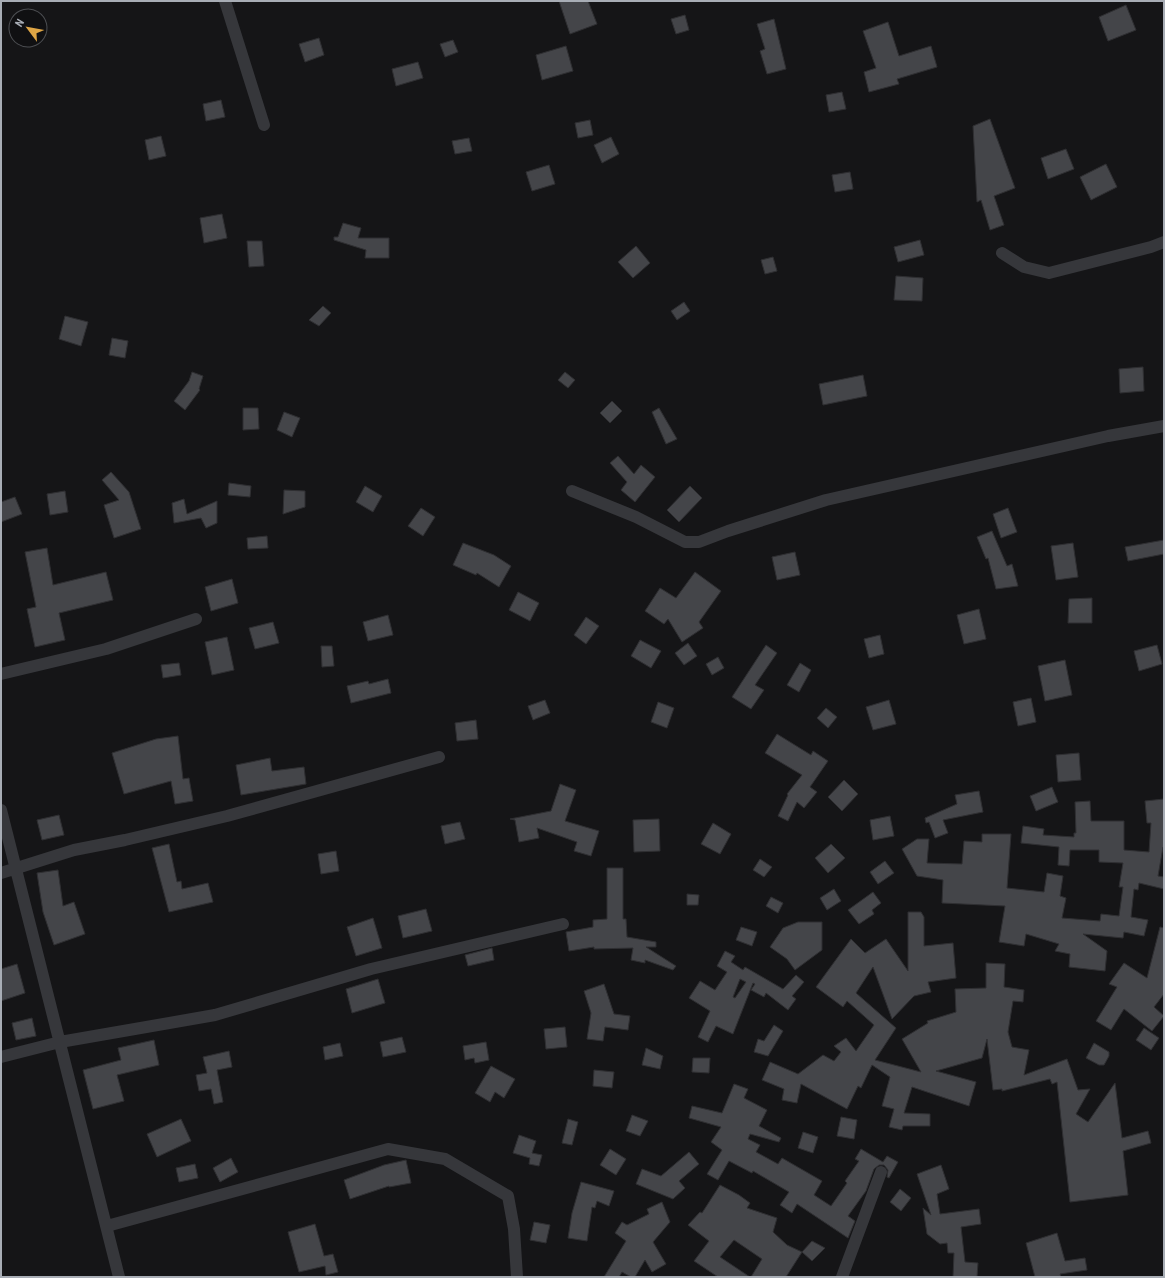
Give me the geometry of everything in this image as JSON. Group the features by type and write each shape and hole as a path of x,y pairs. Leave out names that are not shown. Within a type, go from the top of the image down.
{"street":[{"path":"225,1 264,125"},
{"path":"1002,253 1024,267 1049,273 1151,247 1164,242"},
{"path":"572,491 636,517 684,542 699,542 728,531 826,500 1108,436 1164,426"},
{"path":"1,674 106,649 196,619"},
{"path":"1,873 74,850 125,840 227,816 439,757"},
{"path":"1,810 119,1277"},
{"path":"1,1057 60,1042 215,1015 370,969 562,924"},
{"path":"107,1226 388,1149 445,1159 508,1196 514,1229 517,1277"},
{"path":"842,1277 881,1172"}],"building":[{"path":"559,1 588,1 597,24 570,34"},
{"path":"1126,5 1136,30 1108,41 1099,17"},
{"path":"685,15 689,30 676,34 671,19"},
{"path":"774,19 786,69 767,74 760,51 765,49 757,24"},
{"path":"888,22 899,56 931,46 937,67 897,79 899,84 869,92 864,72 876,68 863,31"},
{"path":"319,38 324,55 305,62 299,44"},
{"path":"453,40 458,52 445,57 440,44"},
{"path":"566,46 573,71 542,80 536,55"},
{"path":"418,62 423,78 396,86 392,69"},
{"path":"842,92 846,109 829,112 826,95"},
{"path":"221,100 225,117 206,121 203,104"},
{"path":"990,119 1015,188 994,196 1004,225 990,230 981,200 977,202 973,126"},
{"path":"590,120 593,135 578,138 575,123"},
{"path":"161,136 166,156 149,160 145,140"},
{"path":"611,137 619,154 602,163 594,145"},
{"path":"469,138 472,151 455,154 452,141"},
{"path":"1066,149 1074,169 1048,179 1041,158"},
{"path":"1106,164 1117,187 1091,200 1080,177"},
{"path":"549,165 555,184 532,191 526,172"},
{"path":"850,172 853,189 835,192 832,175"},
{"path":"222,214 227,238 204,243 200,218"},
{"path":"343,223 361,228 358,238 389,238 389,258 365,258 366,250 334,240 334,237 338,237"},
{"path":"920,240 924,255 898,262 894,247"},
{"path":"247,241 262,241 264,266 249,267"},
{"path":"636,246 650,263 633,278 618,262"},
{"path":"773,257 777,271 765,274 761,260"},
{"path":"896,276 923,278 922,301 894,300"},
{"path":"684,302 690,311 677,320 671,311"},
{"path":"323,306 331,313 319,326 309,320"},
{"path":"65,316 88,322 81,346 59,339"},
{"path":"112,338 128,341 125,358 109,355"},
{"path":"1143,367 1144,391 1120,393 1119,369"},
{"path":"192,372 203,376 200,390 185,410 174,401 189,381"},
{"path":"565,372 575,380 568,388 558,380"},
{"path":"863,375 867,396 823,405 819,384"},
{"path":"612,401 622,411 610,423 600,413"},
{"path":"243,408 258,408 259,429 243,430"},
{"path":"659,408 677,439 666,444 652,412"},
{"path":"284,412 300,418 292,437 277,430"},
{"path":"618,456 634,474 641,465 655,477 635,502 621,490 627,482 610,463"},
{"path":"111,472 129,492 141,529 114,538 104,505 119,500 102,480"},
{"path":"229,483 251,486 250,497 228,495"},
{"path":"365,486 382,496 373,512 356,502"},
{"path":"690,486 702,498 679,522 667,510"},
{"path":"284,490 305,491 305,507 283,514"},
{"path":"65,491 68,512 50,515 47,494"},
{"path":"15,497 22,514 1,522 1,502"},
{"path":"184,499 187,514 217,501 217,523 206,528 201,518 174,523 172,503"},
{"path":"421,508 435,517 423,536 408,526"},
{"path":"1008,508 1017,532 1001,538 993,514"},
{"path":"992,531 1007,566 1012,564 1018,586 996,589 988,558 986,559 977,537"},
{"path":"267,536 268,548 248,549 247,538"},
{"path":"1164,540 1164,554 1128,561 1125,547"},
{"path":"463,543 494,555 511,566 499,587 477,573 476,575 453,565"},
{"path":"1073,543 1078,577 1056,580 1051,546"},
{"path":"47,548 53,585 106,572 113,600 59,613 65,640 35,647 27,609 36,607 25,552"},
{"path":"795,552 800,575 777,580 772,557"},
{"path":"695,572 721,591 699,622 703,628 682,642 668,619 664,624 645,611 660,588 676,598"},
{"path":"232,579 238,603 211,611 205,587"},
{"path":"518,592 539,603 530,621 509,610"},
{"path":"1092,598 1092,623 1068,623 1069,599"},
{"path":"979,609 986,639 964,644 957,615"},
{"path":"388,615 393,635 368,641 363,622"},
{"path":"586,617 599,626 586,644 574,635"},
{"path":"273,622 279,643 255,649 249,628"},
{"path":"880,635 884,654 869,658 864,639"},
{"path":"227,637 234,670 212,675 205,642"},
{"path":"640,640 661,651 651,668 631,656"},
{"path":"688,643 697,656 684,665 675,653"},
{"path":"766,645 777,653 755,685 764,690 751,709 732,697"},
{"path":"1157,645 1162,664 1139,671 1134,651"},
{"path":"321,646 332,646 334,666 322,667"},
{"path":"718,657 724,668 712,675 706,664"},
{"path":"1065,660 1072,695 1045,701 1038,666"},
{"path":"179,663 181,675 163,678 161,665"},
{"path":"800,663 811,670 799,692 787,685"},
{"path":"388,679 391,693 351,703 347,686 368,681 369,684"},
{"path":"1031,698 1036,722 1018,726 1013,702"},
{"path":"545,700 550,713 533,720 528,706"},
{"path":"889,700 896,724 873,730 866,707"},
{"path":"658,702 674,708 667,728 651,722"},
{"path":"826,708 837,717 828,728 817,718"},
{"path":"476,720 478,739 457,741 455,723"},
{"path":"777,734 811,755 813,751 828,761 810,787 817,792 804,808 797,802 788,821 778,816 788,795 787,794 802,775 765,753"},
{"path":"178,736 183,779 189,778 193,801 175,804 171,781 124,794 112,753 156,739"},
{"path":"1079,753 1081,780 1058,782 1056,755"},
{"path":"270,758 272,771 304,767 306,784 241,795 236,765"},
{"path":"844,780 858,794 842,811 828,797"},
{"path":"560,784 576,790 565,821 599,831 591,856 574,851 577,842 537,828 539,838 519,842 515,820 510,819 551,811"},
{"path":"1052,787 1058,802 1036,811 1030,796"},
{"path":"979,791 983,812 943,820 948,833 935,838 929,822 926,823 925,818 957,804 955,795"},
{"path":"1164,799 1164,847 1158,876 1164,877 1164,889 1139,883 1138,890 1134,889 1131,917 1148,920 1144,936 1124,932 1123,938 1083,934 1107,951 1105,971 1069,967 1070,954 1055,951 1059,944 1026,934 1024,946 999,942 1005,906 942,903 943,880 917,876 902,849 917,839 929,839 927,863 962,864 964,841 982,842 982,834 1011,834 1007,888 1044,892 1047,873 1063,876 1060,896 1066,898 1062,918 1100,921 1101,914 1119,916 1123,887 1119,887 1123,863 1099,862 1099,850 1070,850 1069,866 1058,865 1059,847 1021,843 1023,826 1044,829 1043,835 1074,837 1074,833 1076,833 1075,802 1090,801 1091,821 1124,821 1124,850 1149,852 1151,823 1147,823 1145,801"},
{"path":"59,815 64,835 42,840 37,820"},
{"path":"890,816 894,836 873,840 870,820"},
{"path":"659,819 660,851 634,852 633,820"},
{"path":"460,822 465,839 445,844 441,826"},
{"path":"713,823 731,834 720,854 701,844"},
{"path":"169,844 177,882 181,881 182,889 208,883 213,902 169,912 152,848"},
{"path":"831,844 845,858 828,873 815,858"},
{"path":"336,851 339,871 321,874 318,854"},
{"path":"760,859 772,867 764,877 753,870"},
{"path":"885,861 894,873 878,884 870,872"},
{"path":"607,868 623,868 623,919 626,919 627,937 656,942 656,947 646,947 676,966 673,970 645,960 645,963 631,960 633,948 594,949 594,947 569,951 566,932 593,927 593,920 607,919"},
{"path":"58,870 63,906 74,902 85,934 54,945 43,912 37,873"},
{"path":"834,889 841,901 827,910 820,898"},
{"path":"873,892 881,903 872,910 874,914 859,924 848,910"},
{"path":"687,894 699,895 698,905 687,905"},
{"path":"771,897 783,903 778,913 766,906"},
{"path":"426,909 432,931 403,938 398,916"},
{"path":"908,912 921,912 924,917 924,946 953,943 956,978 928,982 931,992 914,996 892,1019 873,967 856,993 896,1028 875,1060 921,1072 902,1039 928,1023 927,1021 956,1012 955,989 986,988 986,963 1005,964 1004,987 1024,990 1023,1002 1013,1001 1008,1032 1012,1047 1029,1050 1024,1075 1067,1059 1078,1090 1090,1089 1076,1114 1088,1122 1115,1083 1122,1138 1148,1131 1151,1143 1123,1151 1128,1195 1070,1202 1057,1082 1052,1084 1050,1079 1002,1091 1002,1089 993,1090 987,1039 982,1058 936,1071 976,1082 969,1106 912,1087 904,1113 930,1114 930,1126 903,1126 902,1130 889,1127 894,1109 882,1106 890,1077 872,1065 861,1088 858,1086 847,1109 801,1084 797,1103 782,1100 784,1089 762,1080 770,1062 798,1074 823,1055 834,1061 841,1052 834,1046 846,1038 856,1051 874,1025 847,1001 843,1007 816,987 851,939 865,953 886,939 908,971"},
{"path":"373,918 382,948 356,956 347,927"},
{"path":"798,922 822,922 822,950 795,970 787,959 770,947 783,928"},
{"path":"741,927 757,932 752,946 736,940"},
{"path":"1160,927 1164,928 1164,994 1154,1007 1164,1016 1152,1031 1124,1009 1111,1030 1096,1021 1117,987 1109,984 1124,963 1147,978"},
{"path":"492,948 494,960 468,966 465,955"},
{"path":"725,951 735,956 731,962 743,970 745,967 783,989 796,975 804,982 792,996 796,999 788,1010 766,993 764,997 751,990 755,984 753,983 733,1034 716,1026 708,1042 698,1037 710,1011 689,998 700,981 715,990 727,972 717,966","holes":["740,979 746,982 735,998 733,997"]},
{"path":"17,964 25,993 1,1001 1,969"},
{"path":"378,979 385,1003 352,1013 346,989"},
{"path":"604,984 614,1014 630,1016 628,1030 605,1027 603,1041 587,1039 591,1013 584,991"},
{"path":"32,1018 36,1036 16,1040 12,1023"},
{"path":"774,1025 783,1031 768,1056 754,1052 758,1039 764,1041"},
{"path":"565,1027 567,1047 546,1049 544,1029"},
{"path":"1144,1028 1159,1038 1151,1050 1136,1040"},
{"path":"402,1037 406,1052 383,1057 380,1042"},
{"path":"154,1040 159,1065 117,1075 124,1101 93,1109 83,1070 121,1060 118,1048"},
{"path":"486,1042 489,1060 475,1063 474,1058 465,1060 463,1046"},
{"path":"340,1043 343,1056 325,1060 323,1047"},
{"path":"1094,1043 1109,1052 1109,1056 1104,1065 1099,1065 1086,1058"},
{"path":"646,1048 663,1056 660,1069 642,1065"},
{"path":"229,1051 232,1067 217,1070 223,1102 214,1104 211,1089 199,1091 196,1075 207,1073 203,1057"},
{"path":"693,1058 710,1058 709,1073 692,1072"},
{"path":"491,1066 515,1079 504,1098 495,1092 490,1102 475,1093"},
{"path":"594,1070 614,1072 612,1088 593,1086"},
{"path":"734,1084 748,1089 744,1098 767,1110 759,1126 781,1138 779,1142 750,1134 748,1139 760,1145 756,1152 778,1164 782,1158 822,1181 814,1195 831,1206 847,1183 845,1181 859,1161 855,1159 861,1149 883,1162 887,1156 898,1162 889,1178 887,1177 888,1170 884,1165 879,1165 874,1169 866,1191 848,1216 855,1221 848,1238 797,1204 792,1213 780,1205 789,1192 753,1171 752,1173 729,1161 718,1180 707,1174 722,1150 711,1142 721,1127 689,1118 692,1106 722,1113"},
{"path":"632,1115 648,1121 640,1136 626,1131"},
{"path":"841,1117 857,1120 854,1139 837,1136"},
{"path":"181,1119 191,1141 157,1157 147,1134"},
{"path":"568,1119 578,1122 572,1145 562,1143"},
{"path":"803,1132 818,1137 813,1153 798,1148"},
{"path":"519,1135 536,1141 532,1153 542,1155 539,1166 529,1164 530,1158 513,1153"},
{"path":"610,1149 626,1159 616,1175 600,1165"},
{"path":"689,1152 699,1164 679,1181 685,1188 673,1199 636,1184 642,1169 661,1176"},
{"path":"231,1158 238,1172 220,1182 213,1168"},
{"path":"406,1160 411,1183 389,1186 350,1199 344,1180 384,1165"},
{"path":"195,1164 198,1178 179,1182 176,1168"},
{"path":"941,1165 949,1189 937,1194 940,1214 979,1209 981,1224 961,1227 965,1262 978,1263 977,1277 953,1277 954,1253 948,1253 947,1243 940,1244 927,1234 923,1208 931,1215 917,1174"},
{"path":"581,1182 614,1191 609,1206 597,1201 595,1208 592,1207 587,1241 568,1238 572,1213"},
{"path":"720,1185 739,1195 750,1203 747,1208 777,1218 773,1232 787,1245 802,1252 786,1277 751,1277 762,1259 734,1240 720,1257 750,1277 718,1277 694,1261 709,1241 688,1225 700,1212 702,1213"},
{"path":"900,1189 911,1198 901,1211 890,1202"},
{"path":"662,1202 670,1222 653,1242 666,1264 652,1272 645,1260 635,1277 631,1277 622,1272 619,1277 604,1277 626,1241 615,1233 622,1222 627,1225 649,1214 647,1209"},
{"path":"534,1222 550,1225 546,1243 530,1240"},
{"path":"315,1224 324,1256 333,1254 338,1272 326,1275 325,1266 299,1272 288,1232"},
{"path":"1057,1233 1065,1261 1085,1258 1087,1270 1060,1274 1061,1277 1035,1277 1026,1243"},
{"path":"812,1241 825,1248 812,1261 802,1252"}]}
